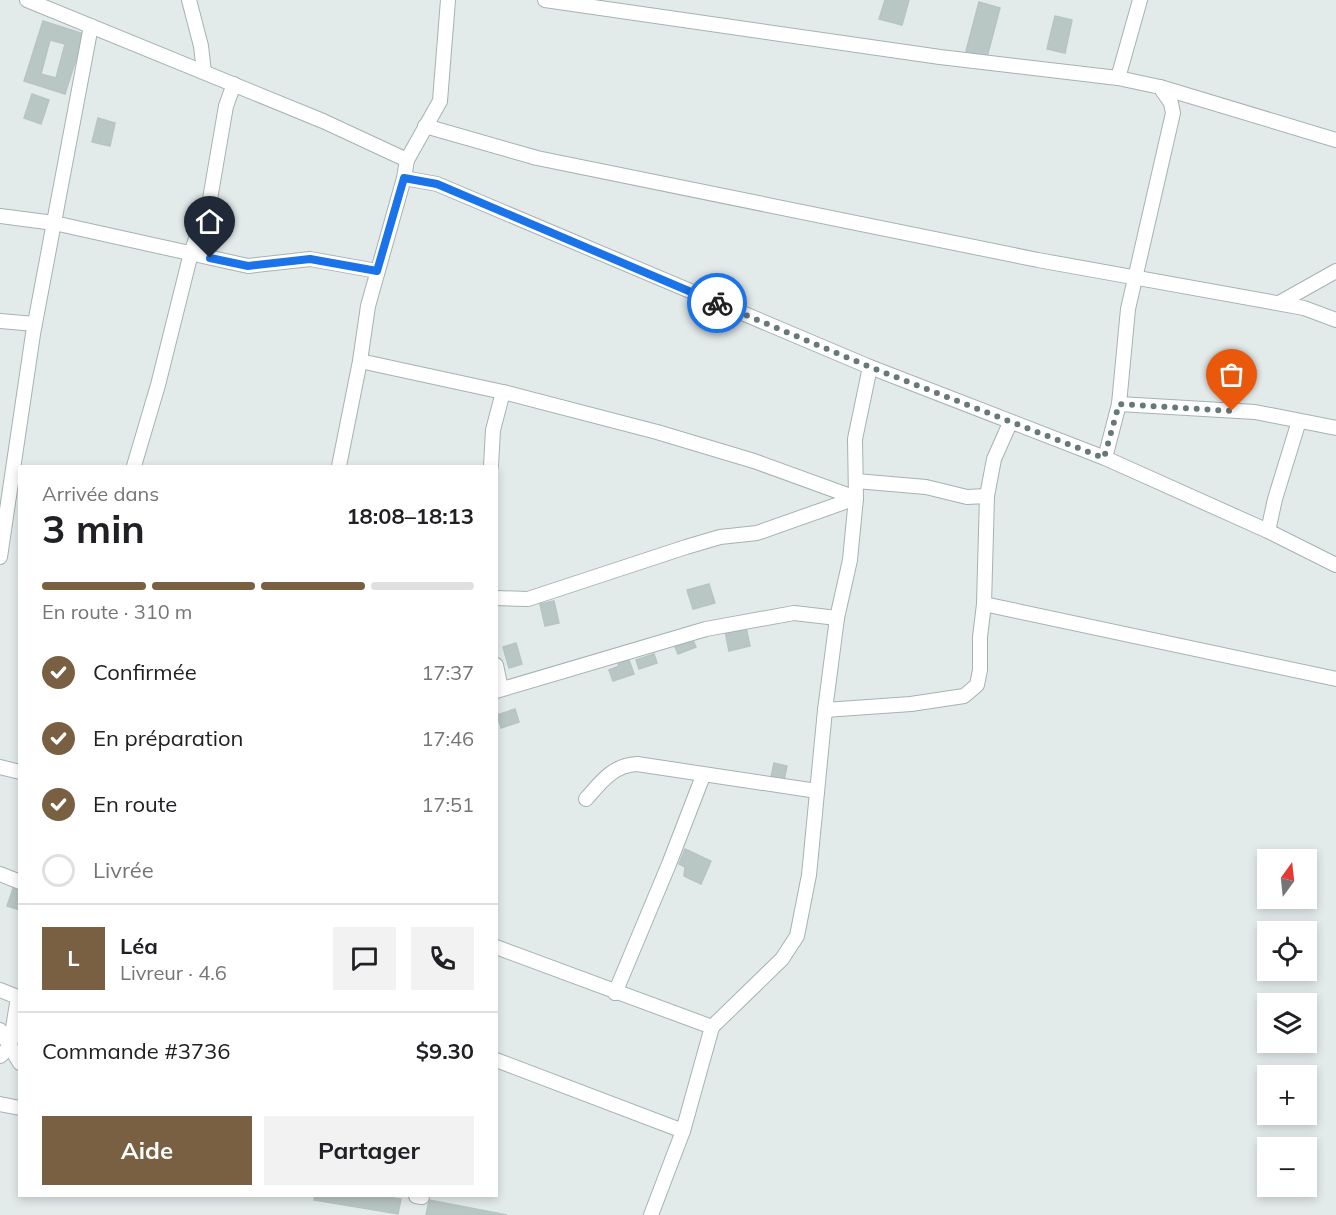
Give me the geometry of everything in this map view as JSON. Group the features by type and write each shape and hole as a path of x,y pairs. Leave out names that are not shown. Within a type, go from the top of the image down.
{"street":[{"path":"27,0 323,121 406,160"},
{"path":"189,0 201,46 204,72"},
{"path":"339,465 360,361 368,306 404,178 406,160 440,101 448,0"},
{"path":"545,0 940,57 1118,78 1160,87 1336,140"},
{"path":"1118,78 1140,0"},
{"path":"0,557 35,324 91,26"},
{"path":"134,465 158,385 191,253 210,199 226,106 234,84"},
{"path":"1104,458 1119,404 1128,309 1173,113 1171,103 1160,87"},
{"path":"425,126 537,158 1038,260 1304,308 1336,320"},
{"path":"404,178 437,184 870,367 1104,458 1268,531 1336,565"},
{"path":"0,216 54,223 248,266 310,259 377,271"},
{"path":"1279,303 1336,271"},
{"path":"0,321 35,324"},
{"path":"360,361 503,392 754,461 856,498"},
{"path":"651,1215 683,1131 712,1027 782,959 797,936 808,875 837,618 850,560 856,498 855,440 870,367"},
{"path":"491,465 493,430 503,392"},
{"path":"1119,404 1255,412 1336,428"},
{"path":"1268,531 1275,499 1299,421"},
{"path":"825,710 911,704 964,696 977,685 984,604 987,496 994,459 1010,423"},
{"path":"856,481 926,487 967,497 987,496"},
{"path":"498,598 528,598 720,537 757,533 856,498"},
{"path":"984,604 1336,679"},
{"path":"499,690 706,628 794,613 837,618"},
{"path":"586,799 602,781 624,765 637,764 703,776 713,774 817,791"},
{"path":"0,766 18,771"},
{"path":"615,993 703,776"},
{"path":"0,874 18,881"},
{"path":"498,948 712,1027"},
{"path":"0,990 18,997"},
{"path":"7,1049 18,1001"},
{"path":"0,1030 7,1049 18,1061"},
{"path":"498,1061 683,1131"},
{"path":"0,1104 18,1108"}],"building":[{"path":"885,0 909,0 902,25 879,19"},
{"path":"979,2 1000,8 987,57 966,51"},
{"path":"1055,16 1072,20 1065,53 1047,49"},
{"path":"43,21 84,34 65,94 24,81","holes":["50,40 65,44 56,78 41,74"]},
{"path":"32,94 49,100 41,124 24,118"},
{"path":"98,118 115,123 110,146 92,142"},
{"path":"709,584 715,603 693,609 687,590"},
{"path":"554,601 559,623 545,626 540,604"},
{"path":"746,627 750,646 729,651 725,631"},
{"path":"691,635 696,647 678,654 673,642"},
{"path":"516,643 522,664 509,668 503,647"},
{"path":"654,654 657,663 639,669 636,660"},
{"path":"628,657 634,674 613,681 609,670 619,666 617,661"},
{"path":"515,709 519,722 501,728 498,715"},
{"path":"774,763 787,766 783,785 770,782"},
{"path":"685,849 711,861 701,884 684,876 685,867 679,864"},
{"path":"14,886 18,887 18,909 7,906"},
{"path":"315,1197 401,1199 398,1214 314,1200"},
{"path":"429,1200 507,1215 426,1215"}],"way so far":[{"path":"717,303 870,367 1104,458 1119,404 1232,411"}],"route":[{"path":"210,258 248,266 273,265 310,259 377,271 404,178 437,184 717,303"}]}
